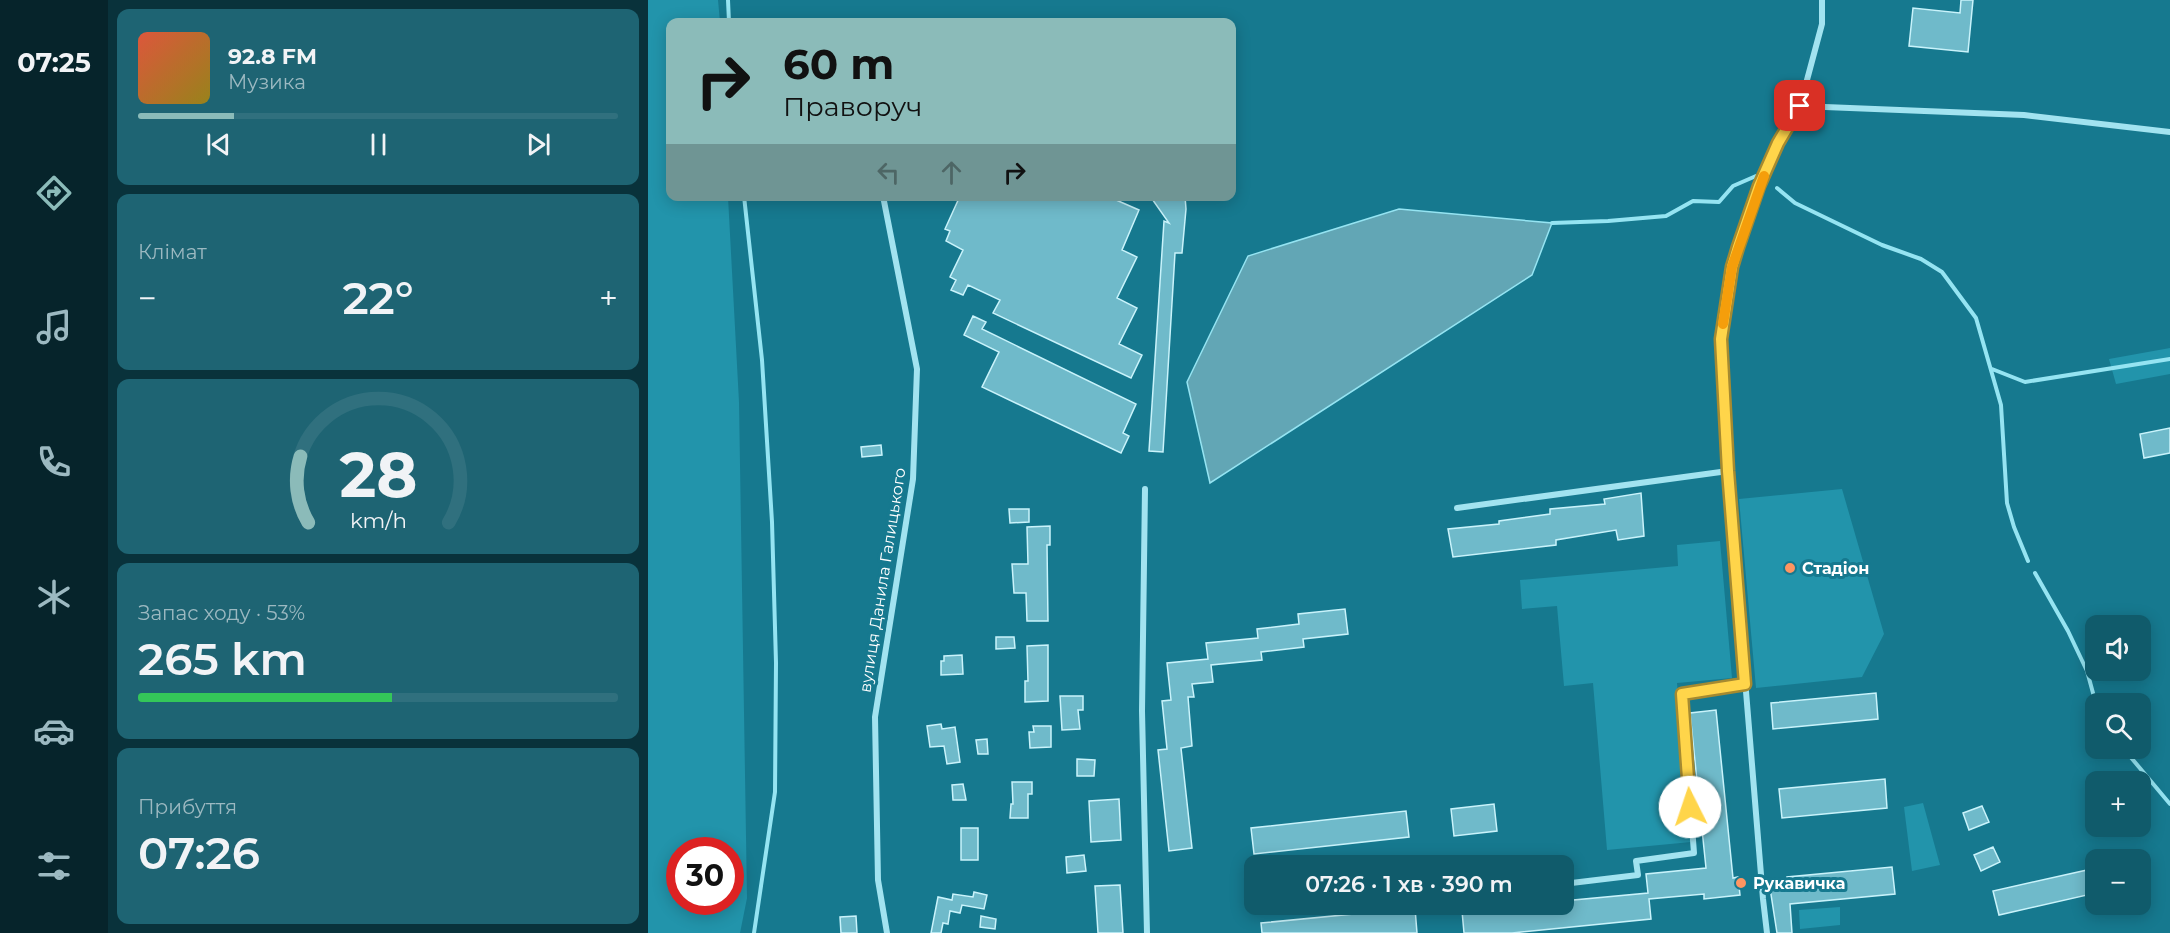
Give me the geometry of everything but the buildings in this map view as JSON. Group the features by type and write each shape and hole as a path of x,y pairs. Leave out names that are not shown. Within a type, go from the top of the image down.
{"street":[{"path":"1767,933 1728,471 1721,339 1732,267 1759,186 1778,143 1800,106 1822,24 1822,0"},
{"path":"1800,106 2024,115 2170,132"},
{"name":"вулиця Данила Галицького","path":"884,201 917,369 913,478 875,717 878,880 887,933"},
{"path":"1457,508 1728,471"},
{"path":"1145,489 1142,711 1147,933"},
{"path":"1574,883 1638,875 1636,861 1694,853 1682,694 1745,684"}],"shaded area":[{"path":"648,0 718,0 720,18 666,18 666,201 728,201 739,402 747,898 744,913 744,837 666,837 666,915 744,915 740,933 648,933"},
{"path":"1399,209 1552,223 1532,275 1210,483 1187,382 1248,256"},
{"path":"2170,348 2170,374 2116,384 2109,359"},
{"path":"1842,489 1884,634 1862,677 1756,688 1739,499"},
{"path":"1720,541 1732,678 1677,683 1691,842 1607,850 1593,683 1564,686 1557,606 1522,609 1520,580 1678,566 1677,545"},
{"path":"1923,803 1940,865 1912,871 1904,807"},
{"path":"1840,907 1840,925 1800,929 1799,910"}],"waterway":[{"path":"728,0 729,18"},
{"path":"1552,223 1666,216 1693,201 1719,202 1733,186 1758,177"},
{"path":"1777,188 1795,203 1882,245 1921,259 1942,272 1976,318 2001,405 2007,503 2028,561"},
{"path":"745,201 762,360 772,522 776,663 775,792 754,933"},
{"path":"1992,369 2025,382 2170,359"},
{"path":"2035,573 2068,631 2087,671 2093,693"},
{"path":"2132,759 2170,804"}],"slow traffic":[{"path":"1723,324 1732,267 1764,176"}],"place":[{"name":"Стадіон","path":"1790,568"},
{"name":"Рукавичка","path":"1741,883"}],"route":[{"path":"1690,807 1682,694 1745,684 1728,471 1721,339 1732,267 1759,186 1778,143 1800,106"}]}
